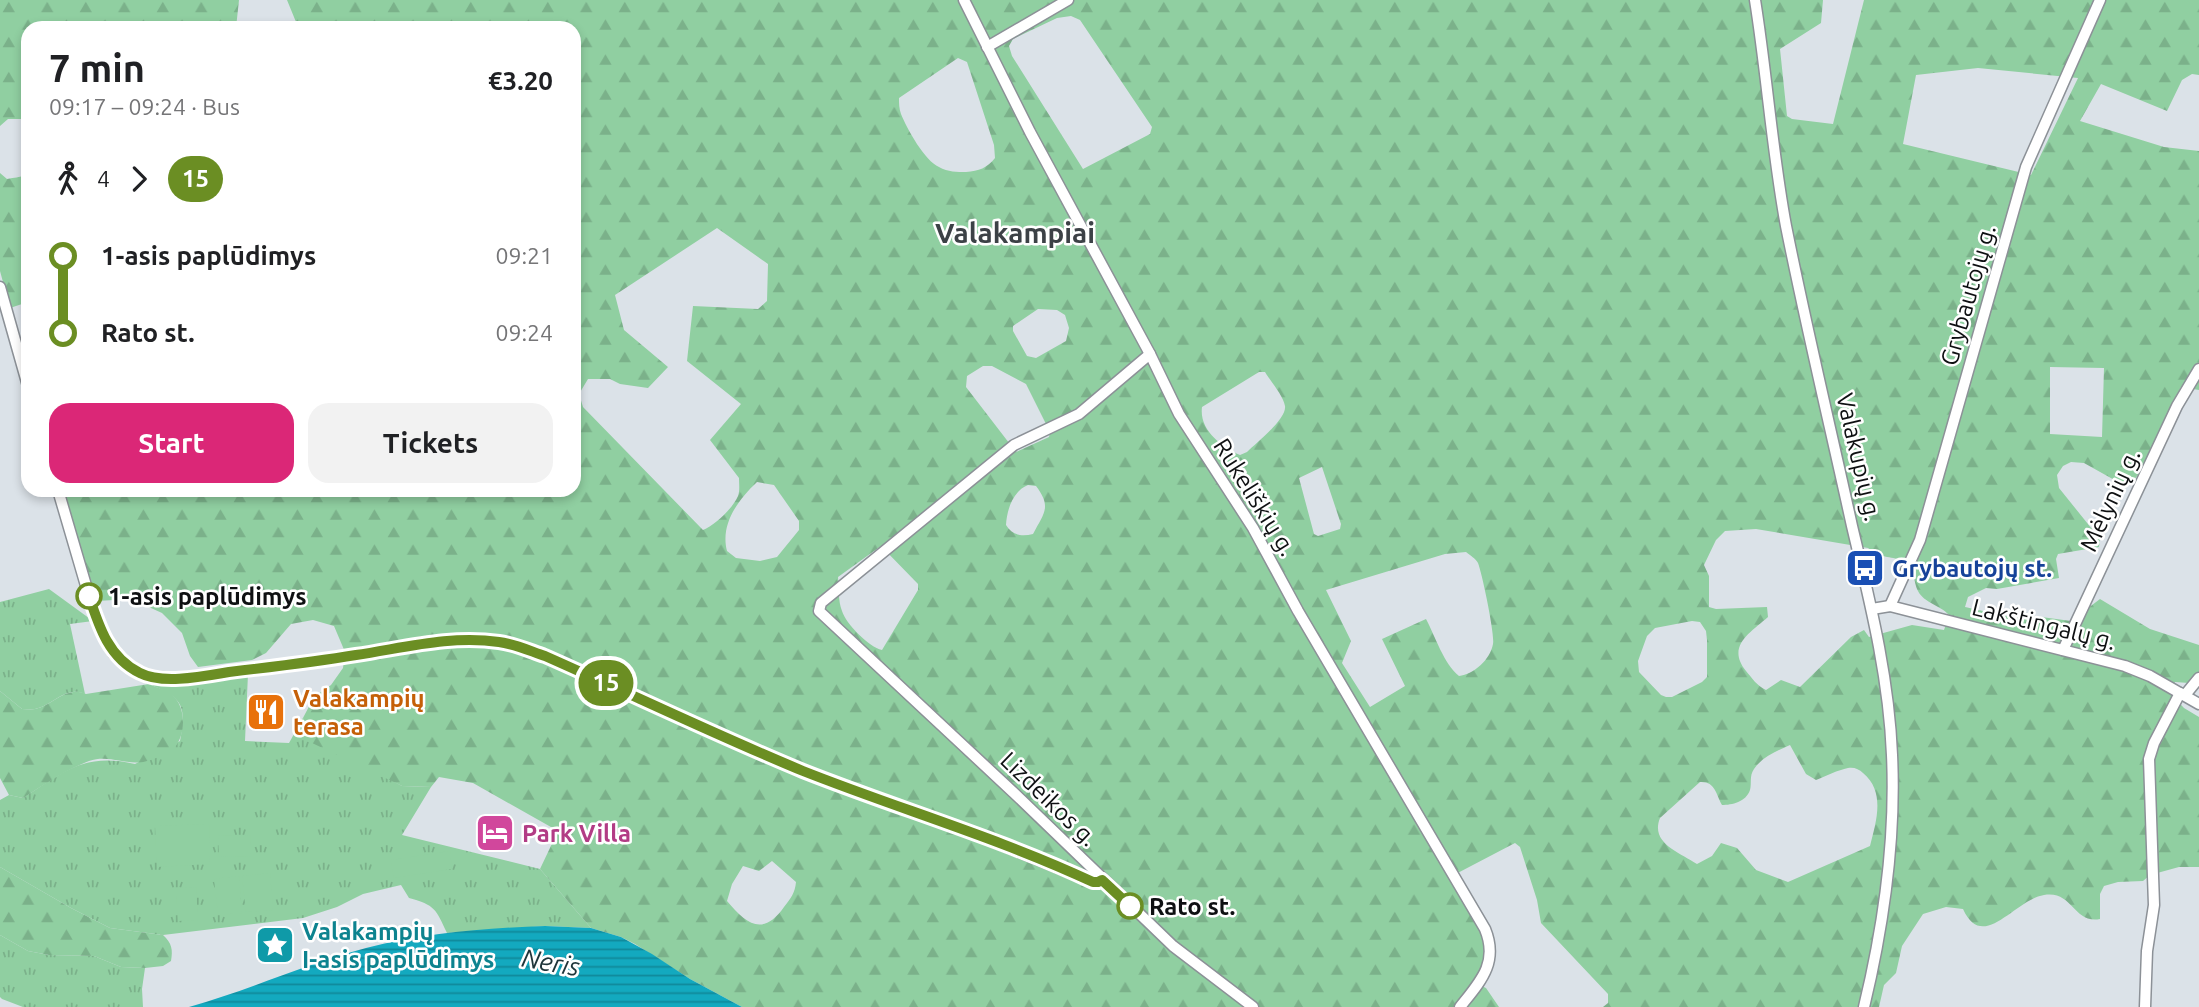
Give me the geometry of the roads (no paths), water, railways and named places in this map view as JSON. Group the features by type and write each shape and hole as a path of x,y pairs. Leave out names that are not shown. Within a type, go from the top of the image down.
{"street":[{"name":"Rukeliškių g.","path":"964,0 1030,132 1150,354 1179,414 1254,528 1298,611 1485,929 1490,941 1488,967 1460,1007"},
{"path":"987,47 1068,0"},
{"name":"Valakupių g.","path":"1755,0 1786,223 1872,609 1888,704 1892,836 1882,926 1864,1007"},
{"name":"Grybautojų g.","path":"1890,606 1920,540 2026,167 2100,0"},
{"path":"0,287 21,361"},
{"name":"Lizdeikos g.","path":"1150,354 1079,414 1014,445 821,603 819,611 1173,946 1253,1007"},
{"name":"Mėlynių g.","path":"2063,650 2177,405 2199,369"},
{"path":"60,497 87,589 106,641 124,663 148,677 185,678 218,674 452,640 503,642 545,656 722,737 806,772 991,840 1093,882 1102,880"},
{"name":"Lakštingalų g.","path":"1872,609 1890,606 2124,666 2150,676 2199,704"},
{"path":"2145,1007 2147,951 2154,905 2149,759 2154,743 2182,694 2199,678"}],"water":[{"name":"Neris","path":"545,926 591,928 621,937 742,1007 189,1007 366,948 455,932"}],"place":[{"name":"Grybautojų st.","path":"1865,568"},
{"name":"1-asis paplūdimys","path":"89,596"},
{"name":"Valakampių terasa","path":"266,712"},
{"name":"Park Villa","path":"495,833"},
{"name":"Rato st.","path":"1130,906"},
{"name":"Valakampių I-asis paplūdimys","path":"275,945"}],"district":[{"name":"Valakampiai","path":"1015,232"}]}
